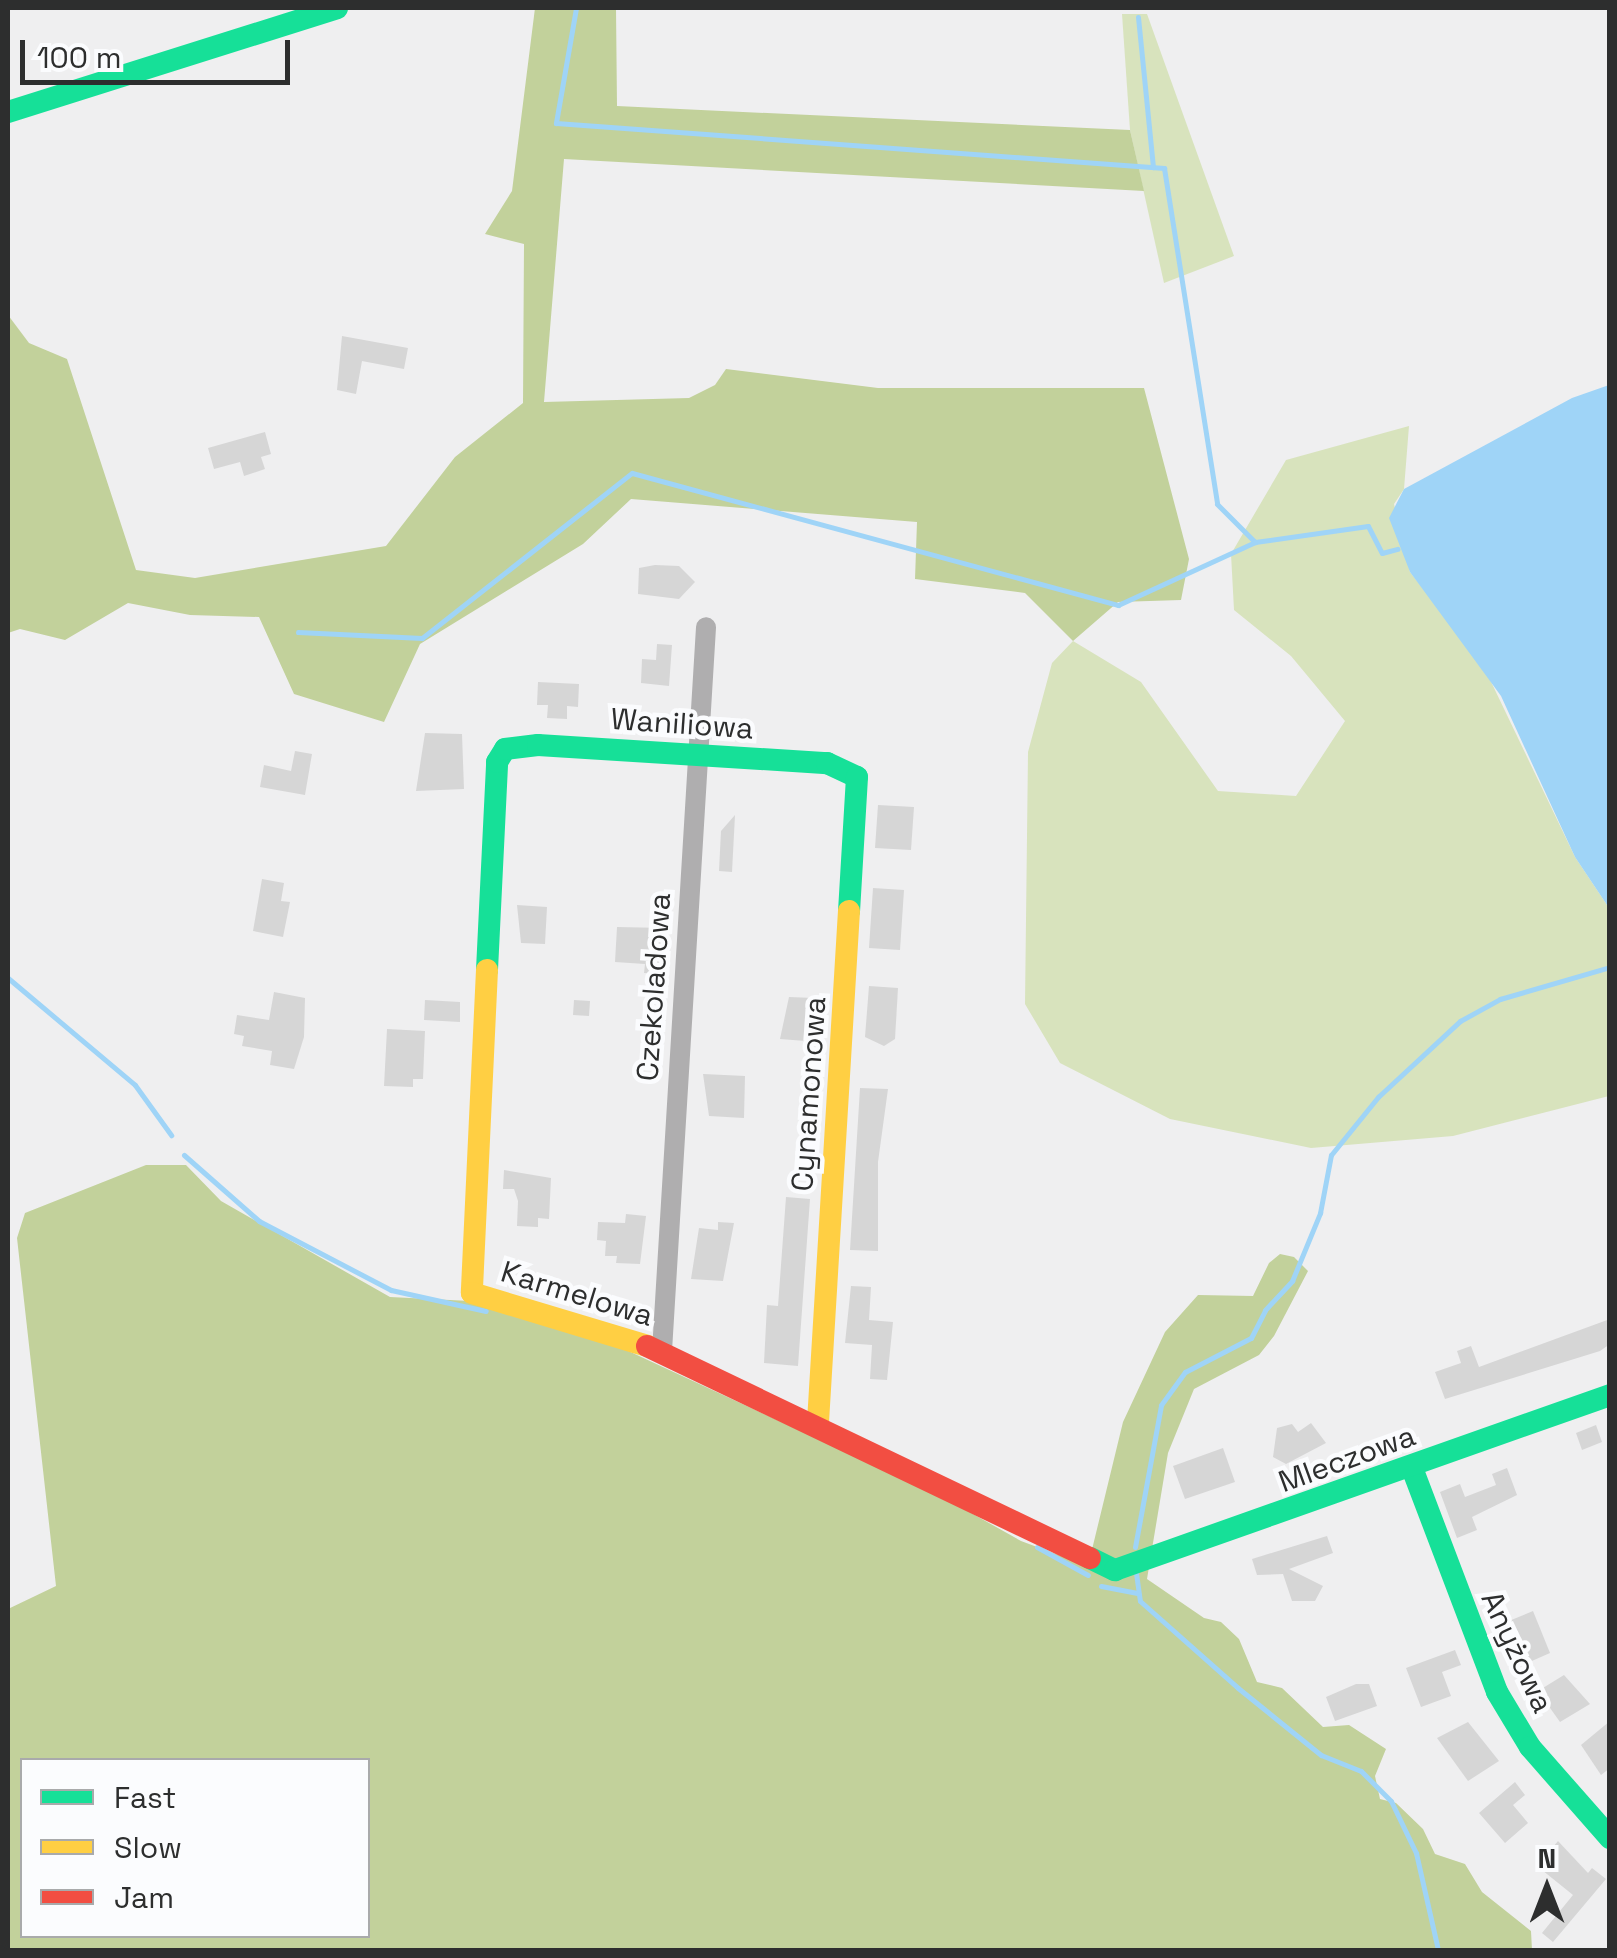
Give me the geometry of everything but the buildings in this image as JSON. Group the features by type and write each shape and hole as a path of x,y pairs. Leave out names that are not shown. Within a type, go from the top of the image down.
{"street":[{"path":"8,112 336,8"},
{"name":"Czekoladowa","path":"662,1351 706,627"},
{"name":"Waniliowa","path":"506,749 699,754 827,763 853,771"},
{"name":"Karmelowa","path":"506,749 497,762 472,1293 662,1351 818,1422 1102,1568"},
{"name":"Cynamonowa","path":"818,1422 859,796 853,771"},
{"name":"Mleczowa","path":"1102,1568 1128,1568 1610,1395"},
{"name":"Anyżowa","path":"1412,1468 1497,1692 1530,1747 1610,1838"}],"green space":[{"path":"535,8 616,8 617,106 1130,130 1144,191 564,159 544,402 689,398 715,385 726,369 878,388 1144,388 1189,559 1181,600 1118,602 1073,641 1025,593 915,579 917,522 631,499 583,544 420,644 384,722 294,694 259,617 190,615 128,603 65,640 20,629 8,633 8,315 29,343 67,359 136,570 195,578 386,546 455,457 523,403 524,244 485,234 512,191"},
{"path":"1122,14 1147,14 1234,256 1164,283 1130,130"},
{"path":"1409,426 1404,489 1394,504 1410,572 1483,665 1575,857 1609,908 1609,1096 1453,1136 1311,1148 1170,1119 1060,1063 1025,1004 1028,752 1052,663 1073,641 1141,682 1218,791 1296,796 1345,721 1291,656 1234,610 1231,554 1286,460"},
{"path":"146,1165 186,1165 221,1201 390,1297 470,1301 609,1342 941,1496 1021,1541 1088,1566 1123,1422 1165,1332 1198,1295 1253,1296 1269,1263 1280,1254 1294,1257 1308,1271 1274,1336 1259,1355 1194,1389 1168,1453 1147,1579 1204,1618 1221,1622 1239,1639 1257,1682 1282,1688 1323,1727 1349,1725 1386,1749 1375,1776 1380,1799 1396,1803 1423,1829 1435,1854 1465,1864 1482,1892 1531,1931 1532,1950 8,1950 8,1609 56,1586 17,1238 25,1213"}],"water":[{"path":"1610,385 1609,908 1575,857 1501,696 1410,572 1389,518 1404,489 1572,398"}],"waterway":[{"path":"576,8 556,123 1164,168 1217,504 1255,542 1368,526 1382,553 1397,549"},
{"path":"1138,17 1153,167"},
{"path":"298,632 422,638 632,473 1118,605 1255,542"},
{"path":"1135,1547 1161,1405 1185,1372 1251,1338 1265,1310 1292,1281 1320,1213 1331,1155 1378,1097 1460,1021 1500,999 1610,967"},
{"path":"8,978 135,1085 171,1135"},
{"path":"184,1155 259,1221 391,1290 486,1311"},
{"path":"1037,1547 1088,1575"},
{"path":"1136,1573 1140,1601 1321,1755 1361,1771 1391,1801 1416,1853 1438,1950"},
{"path":"1101,1586 1137,1593"}],"traffic: fast":[{"path":"8,112 337,8"},
{"path":"487,970 497,762 505,749 538,745 827,763 857,777 849,911"},
{"path":"1090,1558 1115,1570 1610,1395"},
{"path":"1412,1468 1497,1692 1530,1747 1610,1838"}],"traffic: slow":[{"path":"818,1422 849,911"},
{"path":"487,970 472,1293 647,1346"}],"traffic: jam":[{"path":"647,1346 1090,1558"}]}
